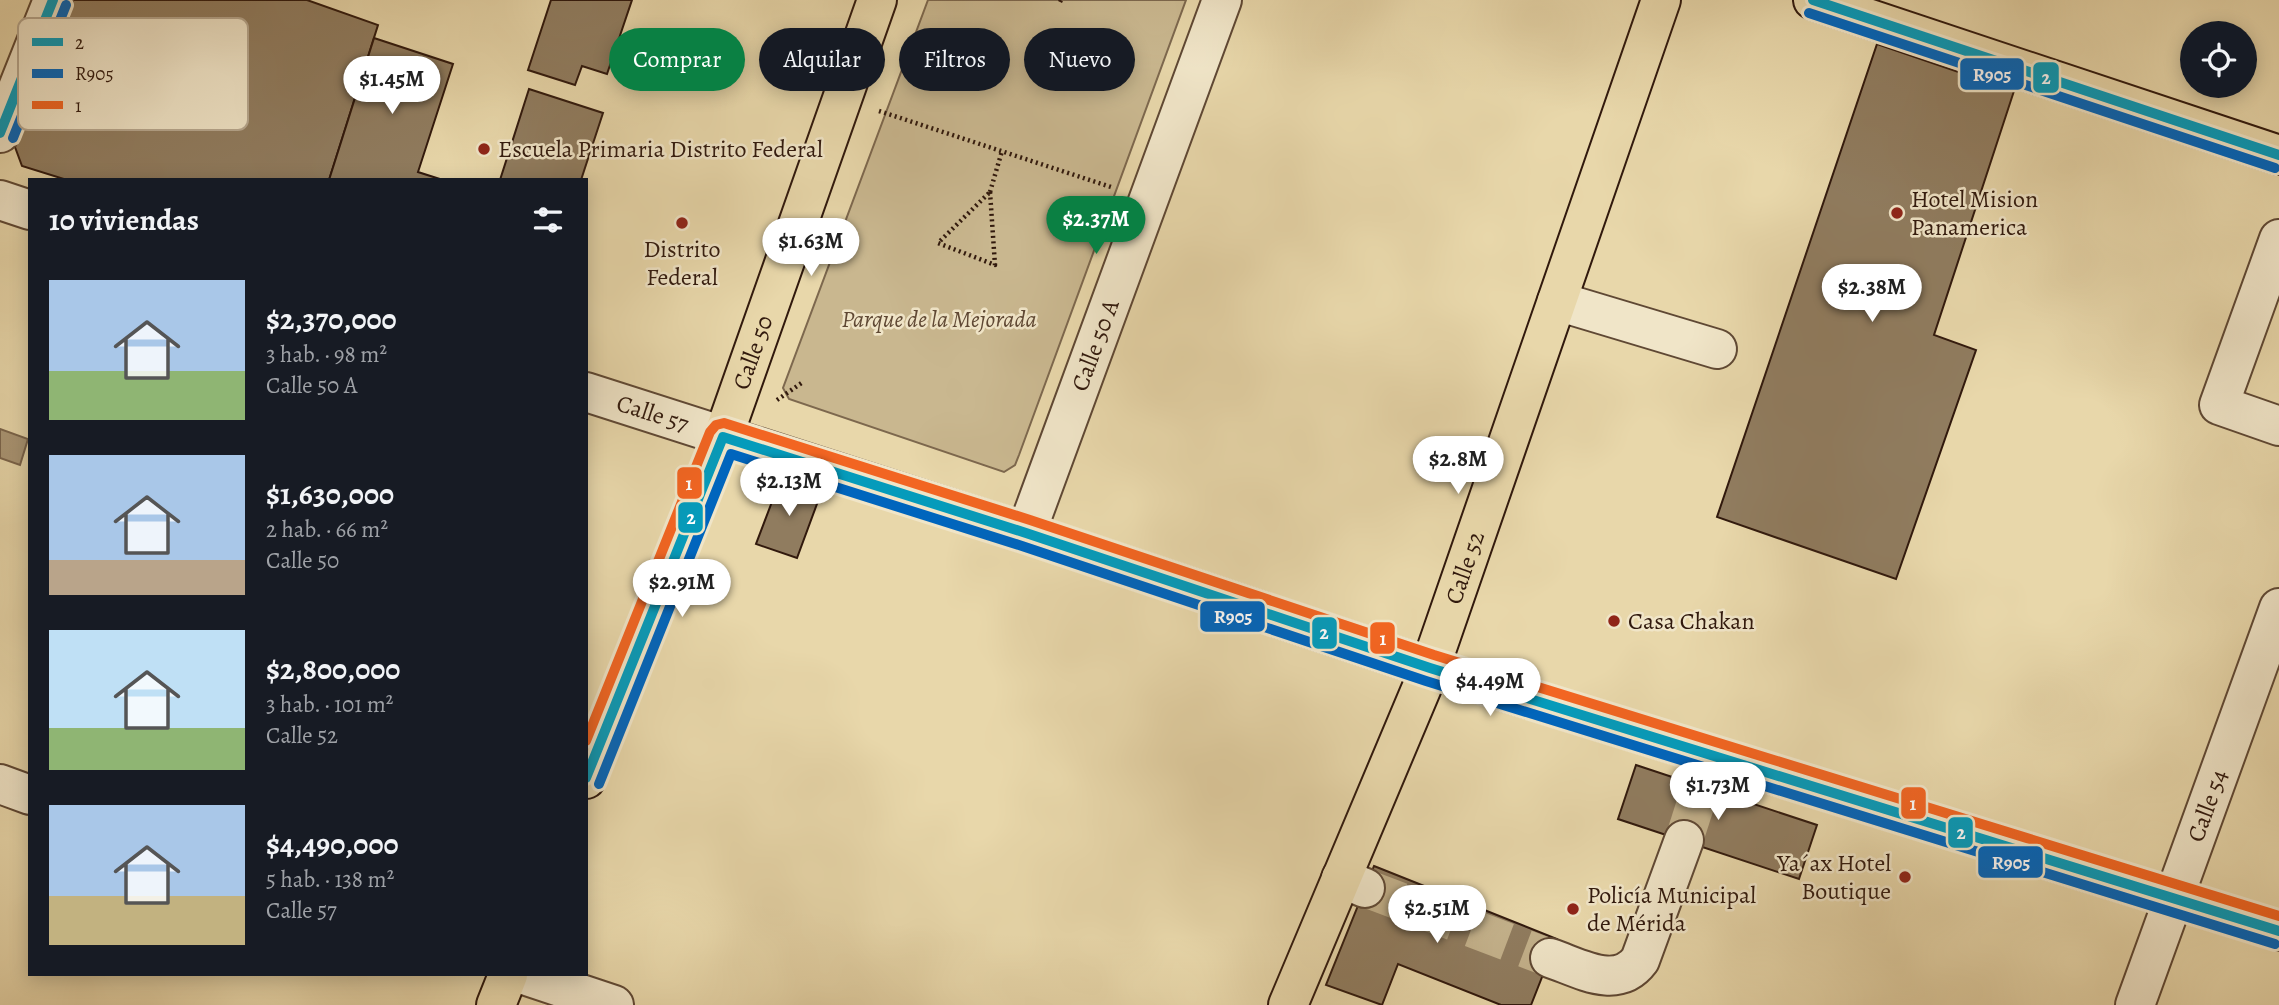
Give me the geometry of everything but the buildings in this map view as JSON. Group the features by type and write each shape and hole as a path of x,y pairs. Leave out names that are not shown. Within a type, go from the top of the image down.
{"main road":[{"name":"Calle 50","path":"588,774 723,437 877,0"},
{"name":"Calle 52","path":"1288,1005 1353,883 1661,0"},
{"path":"1813,0 2279,155"},
{"path":"496,1005 508,976"}],"street":[{"path":"46,18 53,0"},
{"name":"Calle 50 A","path":"1026,533 1222,0"},
{"path":"0,133 18,88"},
{"path":"0,200 28,209"},
{"path":"2279,239 2219,405 2279,426"},
{"path":"1557,302 1717,349"},
{"name":"Calle 57","path":"588,394 1026,533 1430,668 1706,771 2175,899 2279,931"},
{"name":"Calle 54","path":"2135,1005 2279,608"},
{"path":"0,784 28,794"},
{"path":"1549,958 1608,977 1621,976 1632,971 1640,960 1684,840"},
{"path":"527,976 614,1005"}],"path":[{"path":"900,118 1108,186"},
{"path":"990,192 938,243 995,265 990,192 1002,151"}],"green space":[{"name":"Parque de la Mejorada","path":"928,0 1186,0 1019,455 1015,465 1004,472 789,399 783,388 899,78 899,91 1010,91 1010,28 918,28"}],"shaded area":[{"path":"0,429 28,439 20,465 0,458"}],"tunnel":[{"path":"1684,840 1701,787"},
{"path":"1365,888 1550,958"}],"transit line":[{"name":"2","path":"46,18 53,0"},
{"name":"2","path":"1813,0 2279,155"},
{"name":"R905","path":"61,18 66,5"},
{"name":"R905","path":"1809,13 2275,168"},
{"name":"2","path":"0,133 18,88"},
{"name":"R905","path":"13,138 18,125"},
{"name":"1","path":"588,736 710,432 716,425 724,423 1030,520 1434,655 2279,916"},
{"name":"2","path":"588,773 723,437 1026,533 1430,668 2279,931"},
{"name":"R905","path":"599,784 731,454 1022,546 1426,681 2275,944"}],"place":[{"name":"Escuela Primaria Distrito Federal","path":"484,149"},
{"name":"Hotel Mision Panamerica","path":"1897,213"},
{"name":"Distrito Federal","path":"682,223"},
{"name":"Casa Chakan","path":"1614,621"},
{"name":"Ya´ax Hotel Boutique","path":"1905,877"},
{"name":"Policía Municipal de Mérida","path":"1573,909"}]}
